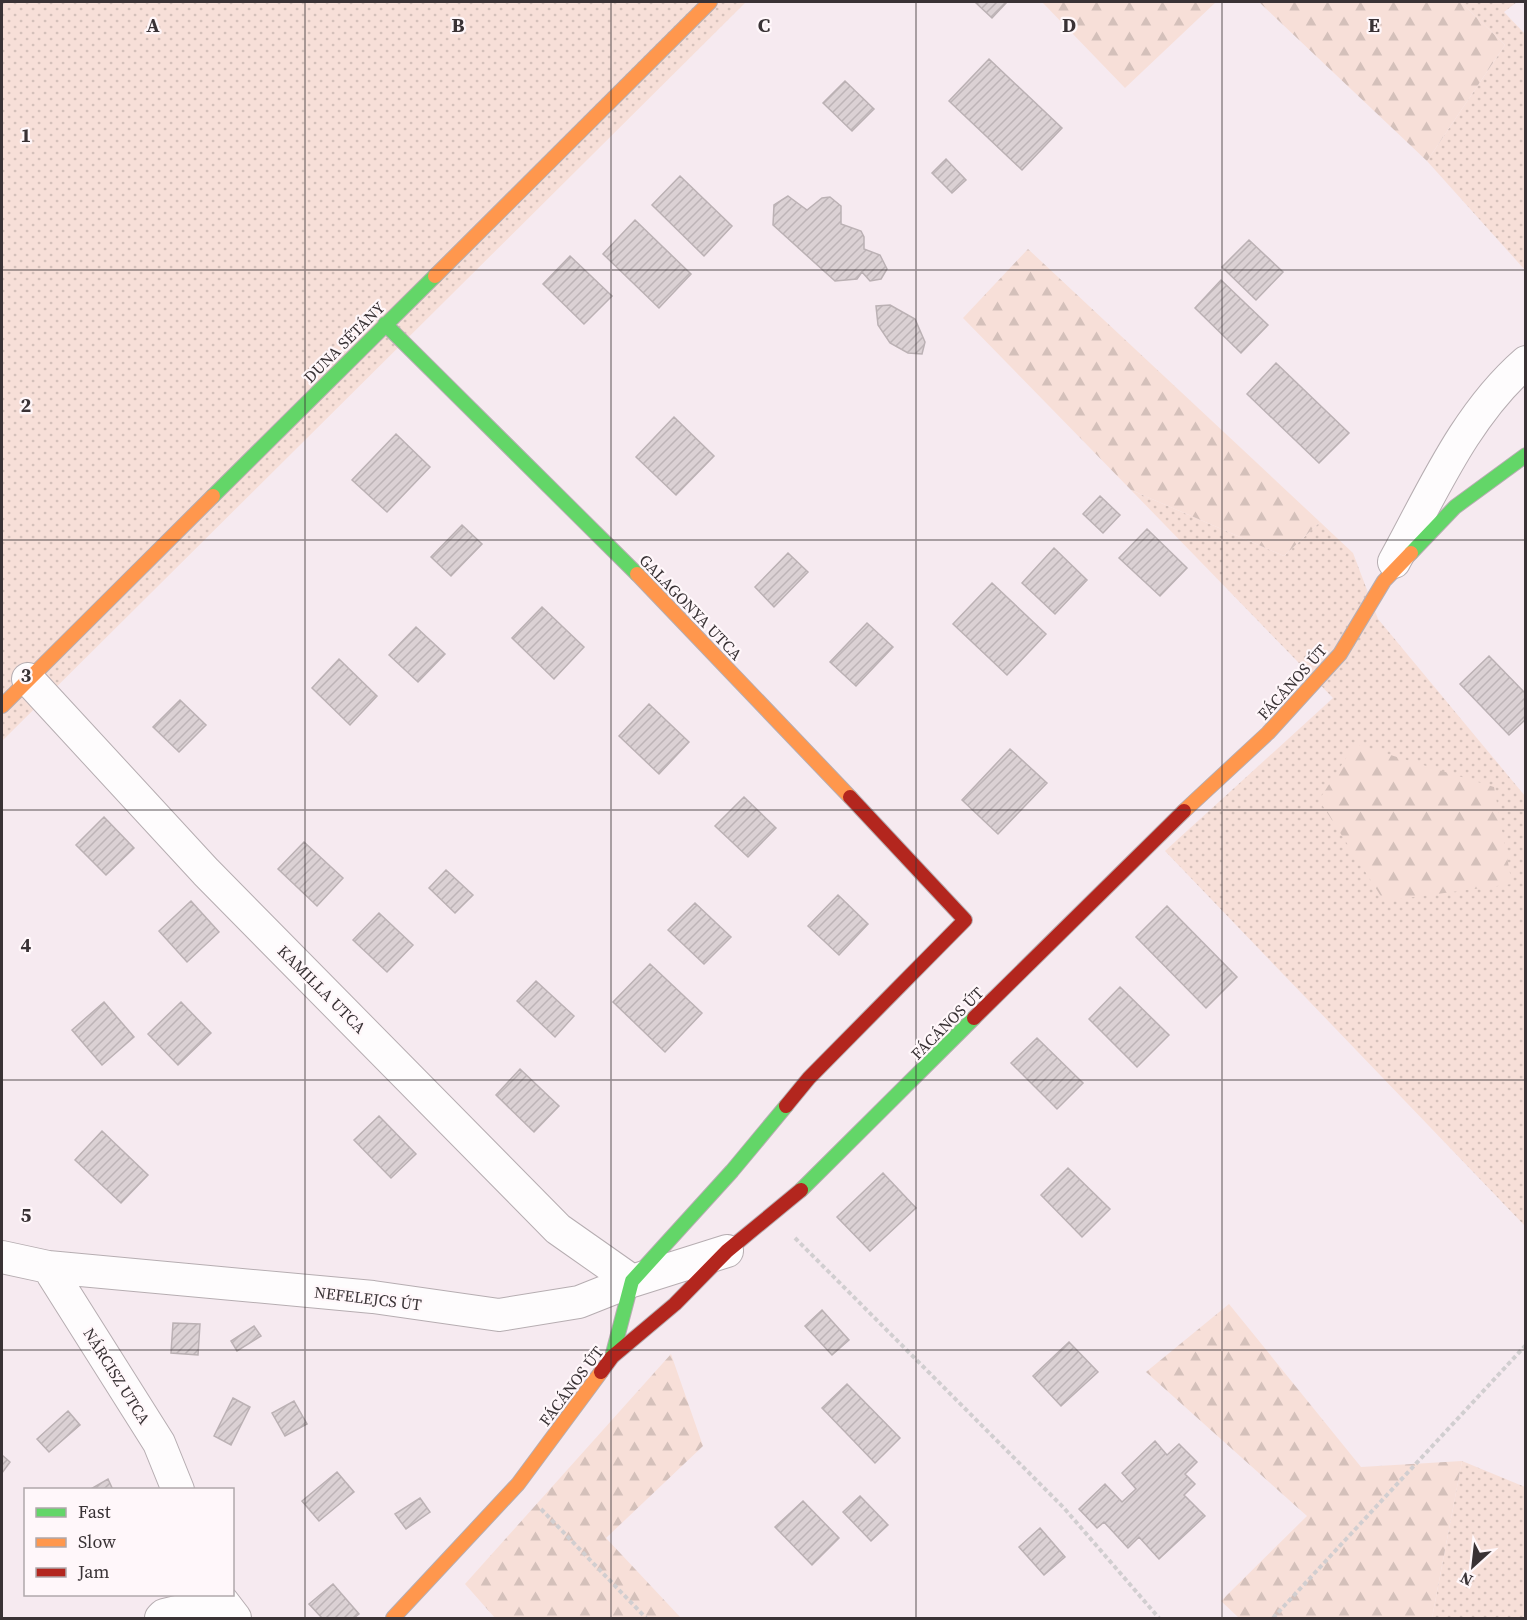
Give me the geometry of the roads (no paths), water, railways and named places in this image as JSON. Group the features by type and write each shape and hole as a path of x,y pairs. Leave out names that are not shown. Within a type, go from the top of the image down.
{"street":[{"name":"DUNA SÉTÁNY","path":"2,706 710,2"},
{"name":"GALAGONYA UTCA","path":"385,324 693,630 966,920 809,1078 732,1171 632,1281"},
{"path":"1384,581 1464,433 1509,376 1526,362"},
{"name":"FÁCÁNOS ÚT","path":"393,1618 518,1484 612,1358 675,1304 727,1251 799,1192 1168,826 1268,733 1340,654 1384,581 1455,507 1526,455"},
{"name":"KAMILLA UTCA","path":"28,679 206,872 558,1229 632,1281"},
{"name":"NEFELEJCS ÚT","path":"2,1257 48,1267 373,1297 499,1315 579,1302 632,1281 727,1251"},
{"name":"NÁRCISZ UTCA","path":"48,1267 159,1443 177,1488"},
{"path":"612,1358 632,1281"},
{"path":"162,1617 226,1605"}]}
